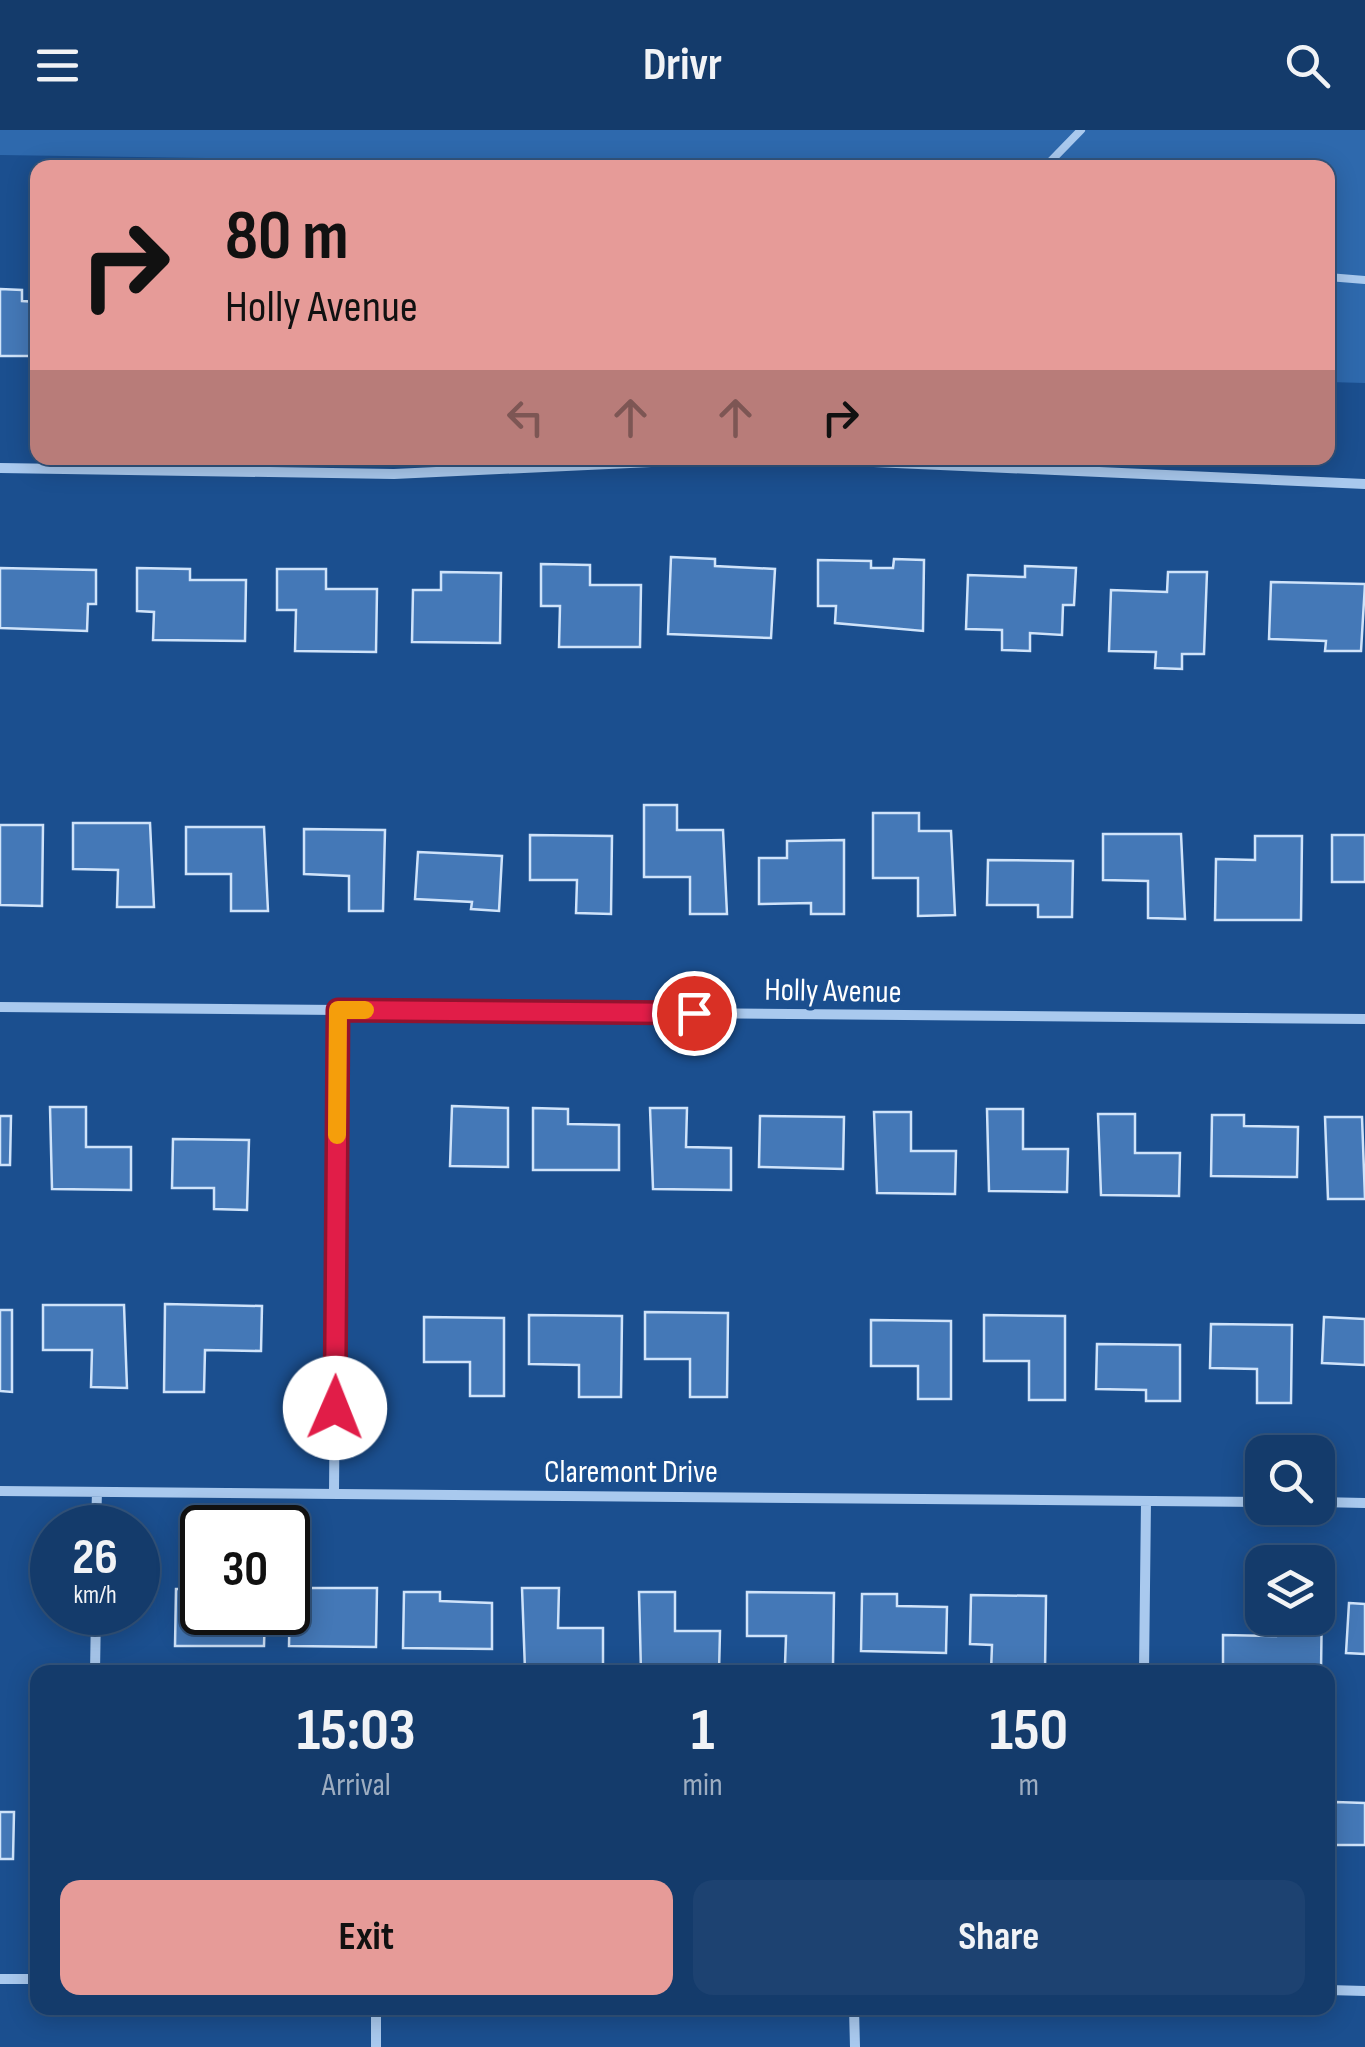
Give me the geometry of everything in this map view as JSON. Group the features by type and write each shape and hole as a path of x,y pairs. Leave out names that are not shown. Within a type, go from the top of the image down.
{"street":[{"path":"0,468 394,474 586,465"},
{"path":"941,465 1365,484"},
{"name":"Holly Avenue","path":"0,1008 1365,1019"},
{"path":"334,1494 338,1010"},
{"name":"Claremont Drive","path":"0,1491 1245,1502"},
{"path":"96,1492 96,1505"},
{"path":"1144,1665 1146,1500"},
{"path":"1335,1502 1365,1502"},
{"path":"95,1665 96,1635"},
{"path":"0,1979 30,1979"},
{"path":"1335,1990 1365,1991"},
{"path":"376,2015 376,2047"},
{"path":"854,2015 855,2047"}],"lane":[{"path":"1052,160 1080,130"},
{"path":"1335,278 1365,280"}],"shaded area":[{"path":"0,130 1365,130 1365,383 1335,382 1335,160 350,160 0,155"}],"building":[{"path":"0,289 22,290 22,301 30,302 30,356 0,356"},
{"path":"671,557 715,559 715,566 775,569 771,638 668,634"},
{"path":"894,559 924,560 923,631 835,623 836,606 818,606 818,560 871,561 871,568 893,568"},
{"path":"541,564 590,565 590,585 641,585 640,647 559,647 560,606 541,606"},
{"path":"1025,566 1076,568 1074,605 1063,605 1062,635 1030,633 1030,651 1002,650 1002,630 966,629 968,575 1025,577"},
{"path":"0,568 96,570 96,604 88,604 87,631 0,628"},
{"path":"137,568 190,569 190,580 246,580 245,641 153,640 154,612 137,611"},
{"path":"277,569 326,569 326,589 377,589 376,652 295,651 296,610 277,610"},
{"path":"441,572 501,573 500,643 412,642 413,590 441,590"},
{"path":"1168,572 1207,572 1204,654 1182,654 1182,669 1155,668 1156,652 1109,651 1111,590 1167,592"},
{"path":"1271,582 1365,584 1361,651 1325,651 1326,641 1269,639"},
{"path":"644,805 677,805 677,830 723,830 727,914 690,914 690,877 644,877"},
{"path":"873,813 919,813 919,831 951,831 955,915 918,916 918,878 873,878"},
{"path":"73,823 150,823 154,907 117,907 118,870 73,869"},
{"path":"0,825 43,825 42,906 0,905"},
{"path":"186,827 264,827 268,911 231,911 231,874 186,874"},
{"path":"304,829 385,830 383,911 349,911 349,876 304,874"},
{"path":"1103,834 1181,834 1185,919 1148,918 1148,881 1103,880"},
{"path":"530,835 612,836 611,914 576,913 577,880 530,880"},
{"path":"1332,835 1365,835 1365,882 1332,882"},
{"path":"1255,836 1302,836 1301,920 1215,920 1216,859 1255,860"},
{"path":"844,840 844,914 811,914 811,903 759,904 759,858 787,858 787,841"},
{"path":"418,852 502,856 499,911 471,909 472,902 415,899"},
{"path":"988,860 1073,861 1072,917 1038,917 1038,905 987,905"},
{"path":"452,1106 508,1108 508,1167 450,1166"},
{"path":"50,1107 86,1107 86,1147 131,1147 131,1190 52,1189"},
{"path":"533,1108 568,1109 568,1124 619,1125 619,1170 533,1170"},
{"path":"650,1108 687,1108 686,1147 731,1148 731,1190 653,1189"},
{"path":"987,1109 1023,1109 1023,1149 1068,1149 1067,1192 989,1191"},
{"path":"874,1112 911,1112 911,1151 956,1151 955,1194 877,1193"},
{"path":"1098,1114 1135,1114 1135,1153 1180,1153 1179,1196 1101,1195"},
{"path":"1212,1115 1244,1115 1244,1126 1298,1127 1297,1177 1211,1176"},
{"path":"0,1116 11,1116 10,1165 0,1165"},
{"path":"760,1116 844,1117 843,1169 759,1167"},
{"path":"1325,1117 1362,1117 1365,1199 1328,1199"},
{"path":"173,1139 249,1140 247,1210 214,1209 214,1188 172,1188"},
{"path":"165,1304 262,1306 261,1351 205,1350 204,1392 164,1392"},
{"path":"43,1305 124,1305 127,1388 91,1387 92,1350 43,1350"},
{"path":"0,1310 12,1310 12,1392 0,1391"},
{"path":"645,1312 728,1313 727,1397 690,1397 690,1359 645,1359"},
{"path":"529,1315 622,1316 621,1397 579,1397 579,1365 529,1364"},
{"path":"984,1315 1065,1316 1065,1400 1029,1400 1029,1361 984,1361"},
{"path":"424,1317 504,1318 504,1396 470,1396 470,1362 424,1362"},
{"path":"1324,1317 1365,1319 1365,1365 1322,1363"},
{"path":"871,1320 951,1321 951,1399 918,1399 918,1366 871,1366"},
{"path":"1211,1324 1292,1325 1291,1403 1257,1403 1257,1369 1210,1368"},
{"path":"1097,1344 1180,1345 1180,1401 1146,1401 1146,1390 1096,1389"},
{"path":"310,1588 377,1588 376,1647 289,1646 289,1635 310,1635"},
{"path":"522,1588 559,1588 558,1628 603,1628 603,1665 525,1665"},
{"path":"176,1589 180,1589 180,1635 264,1635 264,1646 175,1646"},
{"path":"404,1592 440,1592 440,1601 492,1603 492,1649 403,1648"},
{"path":"639,1592 675,1592 675,1631 720,1631 719,1665 641,1665"},
{"path":"747,1592 834,1593 833,1665 785,1665 786,1636 747,1636"},
{"path":"862,1594 897,1594 897,1606 947,1607 946,1653 861,1651"},
{"path":"971,1595 1046,1596 1045,1665 991,1665 992,1645 970,1644"},
{"path":"1349,1603 1365,1604 1365,1654 1346,1653"},
{"path":"1223,1635 1322,1635 1321,1665 1223,1665"},
{"path":"1335,1802 1365,1803 1365,1845 1335,1845"},
{"path":"0,1812 14,1812 13,1859 0,1859"}],"slow traffic":[{"path":"337,1135 338,1010 365,1010"}],"route":[{"path":"335,1408 338,1010 694,1013"}]}
